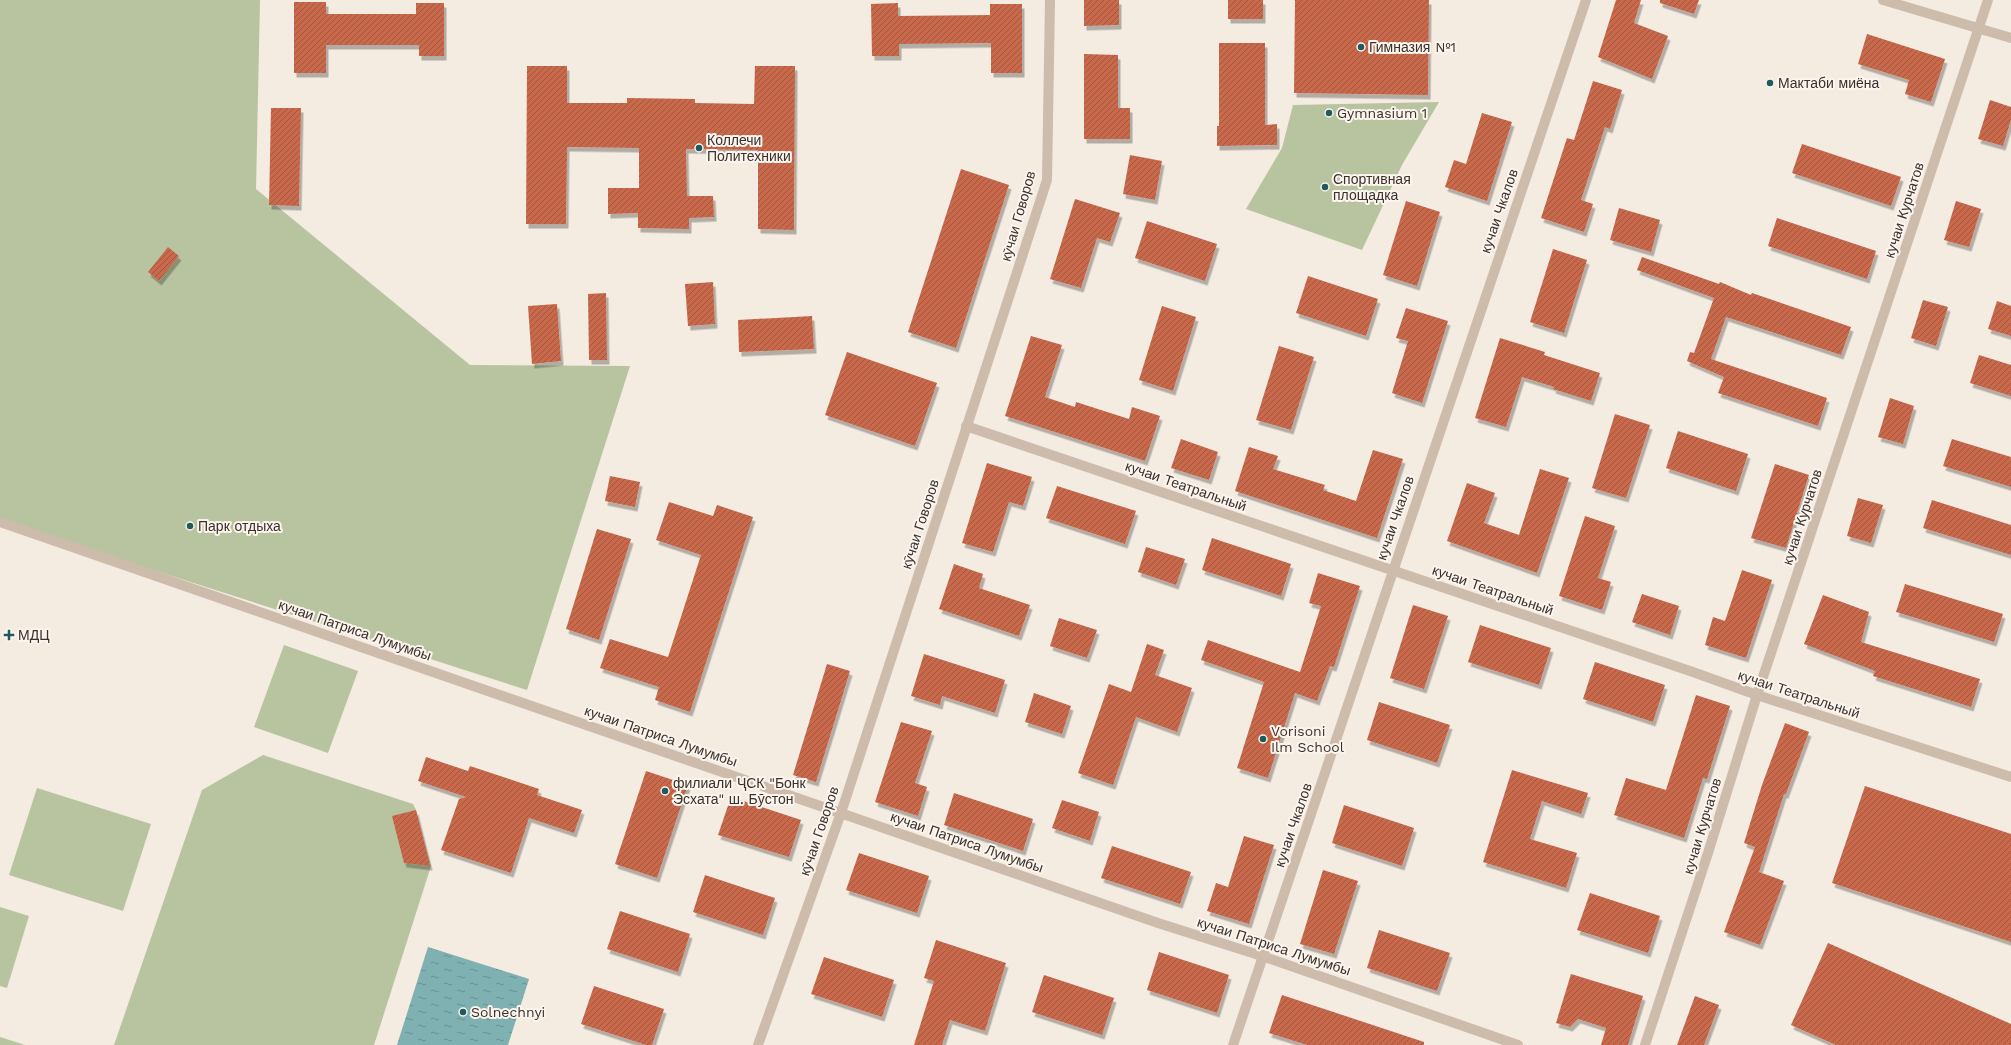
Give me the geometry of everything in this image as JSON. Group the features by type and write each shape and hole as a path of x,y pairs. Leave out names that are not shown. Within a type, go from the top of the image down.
{"street":[{"name":"кӯчаи Говоров","path":"758,1045 841,813 1047,180 1050,0"},
{"name":"кучаи Чкалов","path":"1233,1045 1586,0"},
{"path":"1883,0 2011,38"},
{"name":"кучаи Курчатов","path":"1645,1045 1708,853 1757,695 1980,28 1988,0"},
{"name":"кучаи Театральный","path":"966,426 1392,571 1690,670 1757,695 2011,777"},
{"name":"кучаи Патриса Лумумбы","path":"0,522 1158,923 1262,956 1518,1045"}],"green space":[{"path":"0,0 260,0 256,189 470,365 630,366 527,690 0,521"},
{"name":"Спортивная площадка","path":"1439,102 1402,165 1362,250 1246,209 1282,148 1293,105"},
{"path":"284,645 358,671 328,753 254,727"},
{"path":"263,755 413,804 416,810 431,866 374,1045 114,1045 202,790"},
{"path":"37,788 151,824 123,911 9,875"},
{"path":"0,907 29,916 7,988 0,986"},
{"path":"0,1037 25,1045 0,1045"}],"water":[{"name":"Solnechnyi","path":"428,947 529,979 508,1045 397,1045"}],"building":[{"path":"1084,0 1119,0 1119,25 1084,26"},
{"path":"1228,0 1263,0 1263,19 1228,19"},
{"name":"Гимназия №1","path":"1295,0 1429,0 1428,95 1294,93"},
{"path":"1616,0 1641,0 1634,23 1668,36 1652,79 1598,57"},
{"path":"1660,0 1699,0 1694,14 1660,3"},
{"path":"294,2 326,2 326,14 416,14 416,3 444,3 444,56 419,56 419,45 326,45 326,73 294,73"},
{"path":"898,3 898,16 990,15 990,4 1022,4 1022,73 991,73 991,43 899,44 899,56 872,56 871,4"},
{"path":"1867,34 1945,59 1931,102 1905,94 1909,80 1858,64"},
{"path":"1219,43 1265,43 1265,125 1277,124 1277,145 1217,146 1217,126 1219,126"},
{"path":"1084,54 1118,55 1118,108 1130,108 1130,139 1084,139"},
{"name":"Коллечи Политехники","path":"527,66 567,66 567,103 627,103 627,98 695,99 695,103 754,104 755,66 795,66 794,230 758,229 758,150 686,149 687,196 713,196 714,217 689,218 689,229 638,228 638,213 608,214 608,188 639,188 639,148 567,147 566,224 526,224"},
{"path":"1593,81 1622,90 1610,129 1605,127 1581,200 1593,204 1584,232 1541,218 1567,138 1574,140"},
{"path":"1990,100 2011,107 2011,120 2003,146 1978,139"},
{"path":"271,108 301,108 299,206 269,205"},
{"path":"1482,113 1512,122 1487,201 1445,187 1454,160 1466,164"},
{"path":"1802,144 1901,177 1891,206 1792,173"},
{"path":"1130,155 1162,161 1155,200 1123,194"},
{"path":"961,169 1009,185 956,348 908,332"},
{"path":"1075,199 1120,213 1110,242 1097,238 1081,288 1050,279"},
{"path":"1406,201 1440,212 1417,286 1383,275"},
{"path":"1956,201 1981,209 1969,247 1944,240"},
{"path":"1619,208 1660,220 1651,252 1610,240"},
{"path":"1777,218 1876,251 1867,279 1768,246"},
{"path":"1147,221 1217,244 1205,281 1135,258"},
{"path":"168,247 179,256 159,281 148,272"},
{"path":"1553,249 1587,260 1564,333 1530,322"},
{"path":"1642,257 1719,284 1720,282 1751,295 1752,293 1851,327 1841,355 1726,317 1711,359 1827,398 1818,426 1718,393 1724,377 1687,361 1690,352 1694,353 1714,298 1637,270"},
{"path":"1308,276 1378,299 1366,336 1296,313"},
{"path":"713,282 715,324 688,326 685,284"},
{"path":"606,293 607,360 589,360 588,294"},
{"path":"1923,300 1948,307 1936,346 1911,338"},
{"path":"1997,301 2011,306 2011,336 1988,329"},
{"path":"557,304 561,361 532,364 528,306"},
{"path":"1162,306 1196,317 1173,391 1139,380"},
{"path":"1406,308 1448,321 1422,403 1392,393 1408,341 1396,338"},
{"path":"812,316 814,349 739,352 738,320"},
{"path":"1031,336 1062,345 1045,397 1075,407 1076,402 1129,419 1132,407 1160,416 1145,461 1005,416"},
{"path":"1500,338 1545,352 1544,355 1600,373 1591,401 1522,377 1506,427 1475,418"},
{"path":"1279,346 1314,357 1291,430 1256,420"},
{"path":"847,352 937,383 915,446 825,415"},
{"path":"1979,355 2011,365 2011,396 1970,383"},
{"path":"1890,398 1914,406 1903,444 1878,437"},
{"path":"1615,414 1650,425 1626,498 1592,488"},
{"path":"1678,431 1748,454 1736,491 1666,468"},
{"path":"1181,439 1218,452 1209,480 1171,468"},
{"path":"1952,439 2011,457 2011,487 1943,466"},
{"path":"1249,447 1278,456 1273,469 1325,485 1323,490 1356,501 1373,450 1403,459 1377,538 1235,491"},
{"path":"987,463 1032,477 1023,506 1009,502 993,552 962,543"},
{"path":"1775,464 1809,475 1786,548 1751,538"},
{"path":"1540,469 1569,478 1537,573 1447,541 1467,483 1495,493 1484,523 1519,535"},
{"path":"610,476 640,482 635,507 605,501"},
{"path":"1057,486 1136,511 1125,544 1046,518"},
{"path":"1858,498 1883,505 1871,543 1847,536"},
{"path":"1932,500 2011,525 2011,555 1923,528"},
{"path":"669,502 713,516 717,505 753,517 690,712 655,700 659,687 600,668 610,639 668,657 701,555 656,540"},
{"path":"1585,516 1615,526 1598,578 1611,582 1602,610 1559,596"},
{"path":"597,529 631,539 599,640 566,629"},
{"path":"1212,538 1291,564 1281,596 1202,570"},
{"path":"1146,547 1185,559 1176,585 1138,572"},
{"path":"954,564 983,574 979,588 1030,605 1019,636 939,609"},
{"path":"1742,570 1772,580 1746,658 1705,645 1713,617 1725,621"},
{"path":"1318,573 1360,586 1334,667 1330,666 1317,701 1295,693 1268,778 1237,768 1264,682 1201,660 1208,640 1300,672 1321,606 1309,603"},
{"path":"1905,584 2003,614 1994,642 1896,612"},
{"path":"1642,594 1679,606 1670,635 1632,622"},
{"path":"1823,595 1869,612 1861,642 1980,679 1971,707 1873,676 1875,671 1804,644"},
{"path":"1413,605 1448,616 1424,689 1390,678"},
{"path":"1059,618 1097,630 1087,658 1050,646"},
{"path":"1480,625 1551,648 1539,685 1468,662"},
{"path":"1147,644 1164,650 1155,675 1192,688 1177,732 1136,717 1113,785 1078,773 1109,684 1131,692"},
{"path":"924,654 1005,680 995,713 942,696 940,705 911,696"},
{"path":"1595,662 1665,685 1653,722 1583,699"},
{"path":"827,664 850,671 816,782 793,775"},
{"path":"1034,693 1071,706 1062,734 1025,722"},
{"path":"1696,695 1730,706 1707,779 1703,778 1684,838 1614,815 1626,778 1666,790"},
{"path":"1379,702 1450,725 1437,763 1367,740"},
{"path":"901,722 932,731 915,783 927,787 918,816 875,802"},
{"path":"1785,723 1809,732 1786,794 1784,794 1759,872 1784,881 1760,945 1724,932 1755,847 1744,843 1762,785"},
{"path":"426,757 468,771 470,766 539,789 537,795 582,810 574,833 529,818 511,873 441,850 459,799 466,797 418,781"},
{"path":"1512,770 1588,793 1581,814 1542,801 1530,839 1577,853 1566,888 1483,862"},
{"path":"646,771 688,785 657,878 615,864"},
{"path":"1865,786 2011,834 2011,942 1832,883"},
{"path":"954,793 1033,819 1023,851 944,825"},
{"path":"731,797 801,820 789,857 718,835"},
{"path":"1062,800 1099,812 1090,841 1052,828"},
{"path":"1344,805 1414,828 1402,866 1332,843"},
{"path":"416,810 430,866 404,863 392,816"},
{"path":"1244,836 1274,845 1249,924 1207,911 1216,883 1228,887"},
{"path":"1112,846 1191,872 1180,904 1101,878"},
{"path":"859,853 929,876 917,913 846,890"},
{"path":"1323,870 1358,881 1334,954 1300,944"},
{"path":"705,875 775,898 763,935 693,912"},
{"path":"1590,893 1660,916 1648,953 1577,930"},
{"path":"620,911 690,934 678,972 607,949"},
{"path":"1379,930 1450,953 1437,991 1367,968"},
{"path":"936,940 1006,963 985,1031 950,1020 942,1045 914,1045 934,981 924,978"},
{"path":"1828,943 2011,1024 2011,1045 1836,1045 1791,1025"},
{"path":"1159,952 1229,975 1217,1013 1147,990"},
{"path":"824,957 894,980 882,1017 811,994"},
{"path":"1571,974 1643,996 1628,1045 1601,1045 1606,1028 1578,1019 1570,1027 1556,1023"},
{"path":"1044,975 1114,998 1102,1035 1032,1012"},
{"path":"594,986 664,1009 652,1045 646,1045 581,1024"},
{"path":"1282,995 1424,1042 1424,1045 1307,1045 1269,1033"},
{"path":"1695,996 1719,1005 1704,1045 1677,1045"}],"place":[{"name":"Гимназия №1","path":"1361,47"},
{"name":"Мактаби миёна","path":"1770,83"},
{"name":"Gymnasium 1","path":"1329,113"},
{"name":"Коллечи Политехники","path":"699,148"},
{"name":"Спортивная площадка","path":"1325,187"},
{"name":"Парк отдыха","path":"190,526"},
{"name":"МДЦ","path":"9,635"},
{"name":"Vorisoni Ilm School","path":"1263,739"},
{"name":"филиали ҶСК \"Бонк Эсхата\" ш. Бӯстон","path":"665,791"},
{"name":"Solnechnyi","path":"463,1012"}]}
